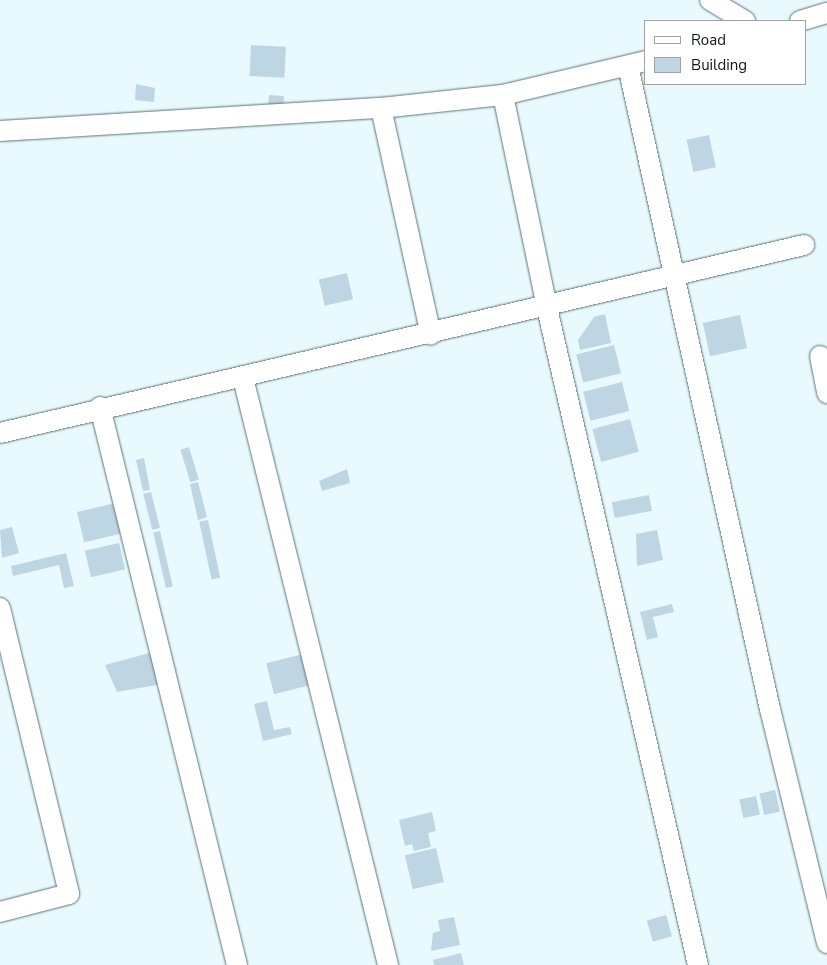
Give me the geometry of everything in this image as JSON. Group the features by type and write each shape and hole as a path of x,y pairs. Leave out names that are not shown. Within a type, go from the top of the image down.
{"street":[{"path":"710,0 743,20"},
{"path":"803,20 827,13"},
{"path":"0,131 381,108 503,95 637,64 676,274 770,709 827,943"},
{"path":"503,95 546,308 698,965"},
{"path":"381,108 431,335"},
{"path":"0,433 100,407 244,378 546,308 676,274 804,246"},
{"path":"820,356 827,392"},
{"path":"244,378 388,965"},
{"path":"100,407 237,965"},
{"path":"0,608 69,894 0,912"}],"building":[{"path":"251,45 286,47 284,78 249,76"},
{"path":"136,84 155,88 154,102 135,100"},
{"path":"269,95 284,96 283,109 268,108"},
{"path":"709,135 716,167 693,172 687,140"},
{"path":"347,273 353,299 325,306 319,280"},
{"path":"605,314 611,343 580,350 578,340 594,317"},
{"path":"740,315 747,348 710,356 703,323"},
{"path":"614,345 621,373 583,383 576,354"},
{"path":"622,382 629,411 590,421 583,392"},
{"path":"630,419 639,452 601,462 592,429"},
{"path":"189,447 199,480 190,482 180,450"},
{"path":"144,458 150,490 143,491 136,460"},
{"path":"347,469 350,483 322,491 319,481"},
{"path":"198,482 207,517 198,520 190,484"},
{"path":"151,492 160,528 152,530 143,494"},
{"path":"649,495 652,511 615,518 612,502"},
{"path":"116,503 123,533 84,542 77,512"},
{"path":"208,520 220,578 211,580 199,522"},
{"path":"12,527 19,553 2,558 0,530"},
{"path":"657,530 663,560 637,566 636,534"},
{"path":"160,531 173,587 166,588 153,533"},
{"path":"119,543 125,569 91,577 85,551"},
{"path":"66,553 74,586 64,588 59,565 13,576 11,566"},
{"path":"672,604 674,612 653,617 658,637 647,640 640,612"},
{"path":"153,652 162,684 117,692 105,665"},
{"path":"307,653 315,684 274,694 266,663"},
{"path":"267,701 274,730 290,727 292,734 263,741 254,704"},
{"path":"775,790 780,811 764,815 759,794"},
{"path":"756,796 760,815 743,818 739,800"},
{"path":"432,812 436,831 428,833 431,847 414,851 412,844 405,846 399,820"},
{"path":"436,848 444,882 413,889 405,855"},
{"path":"666,915 672,936 653,942 647,921"},
{"path":"454,917 460,945 431,951 433,933 440,931 438,920"},
{"path":"461,953 464,965 434,965 433,960"}]}
